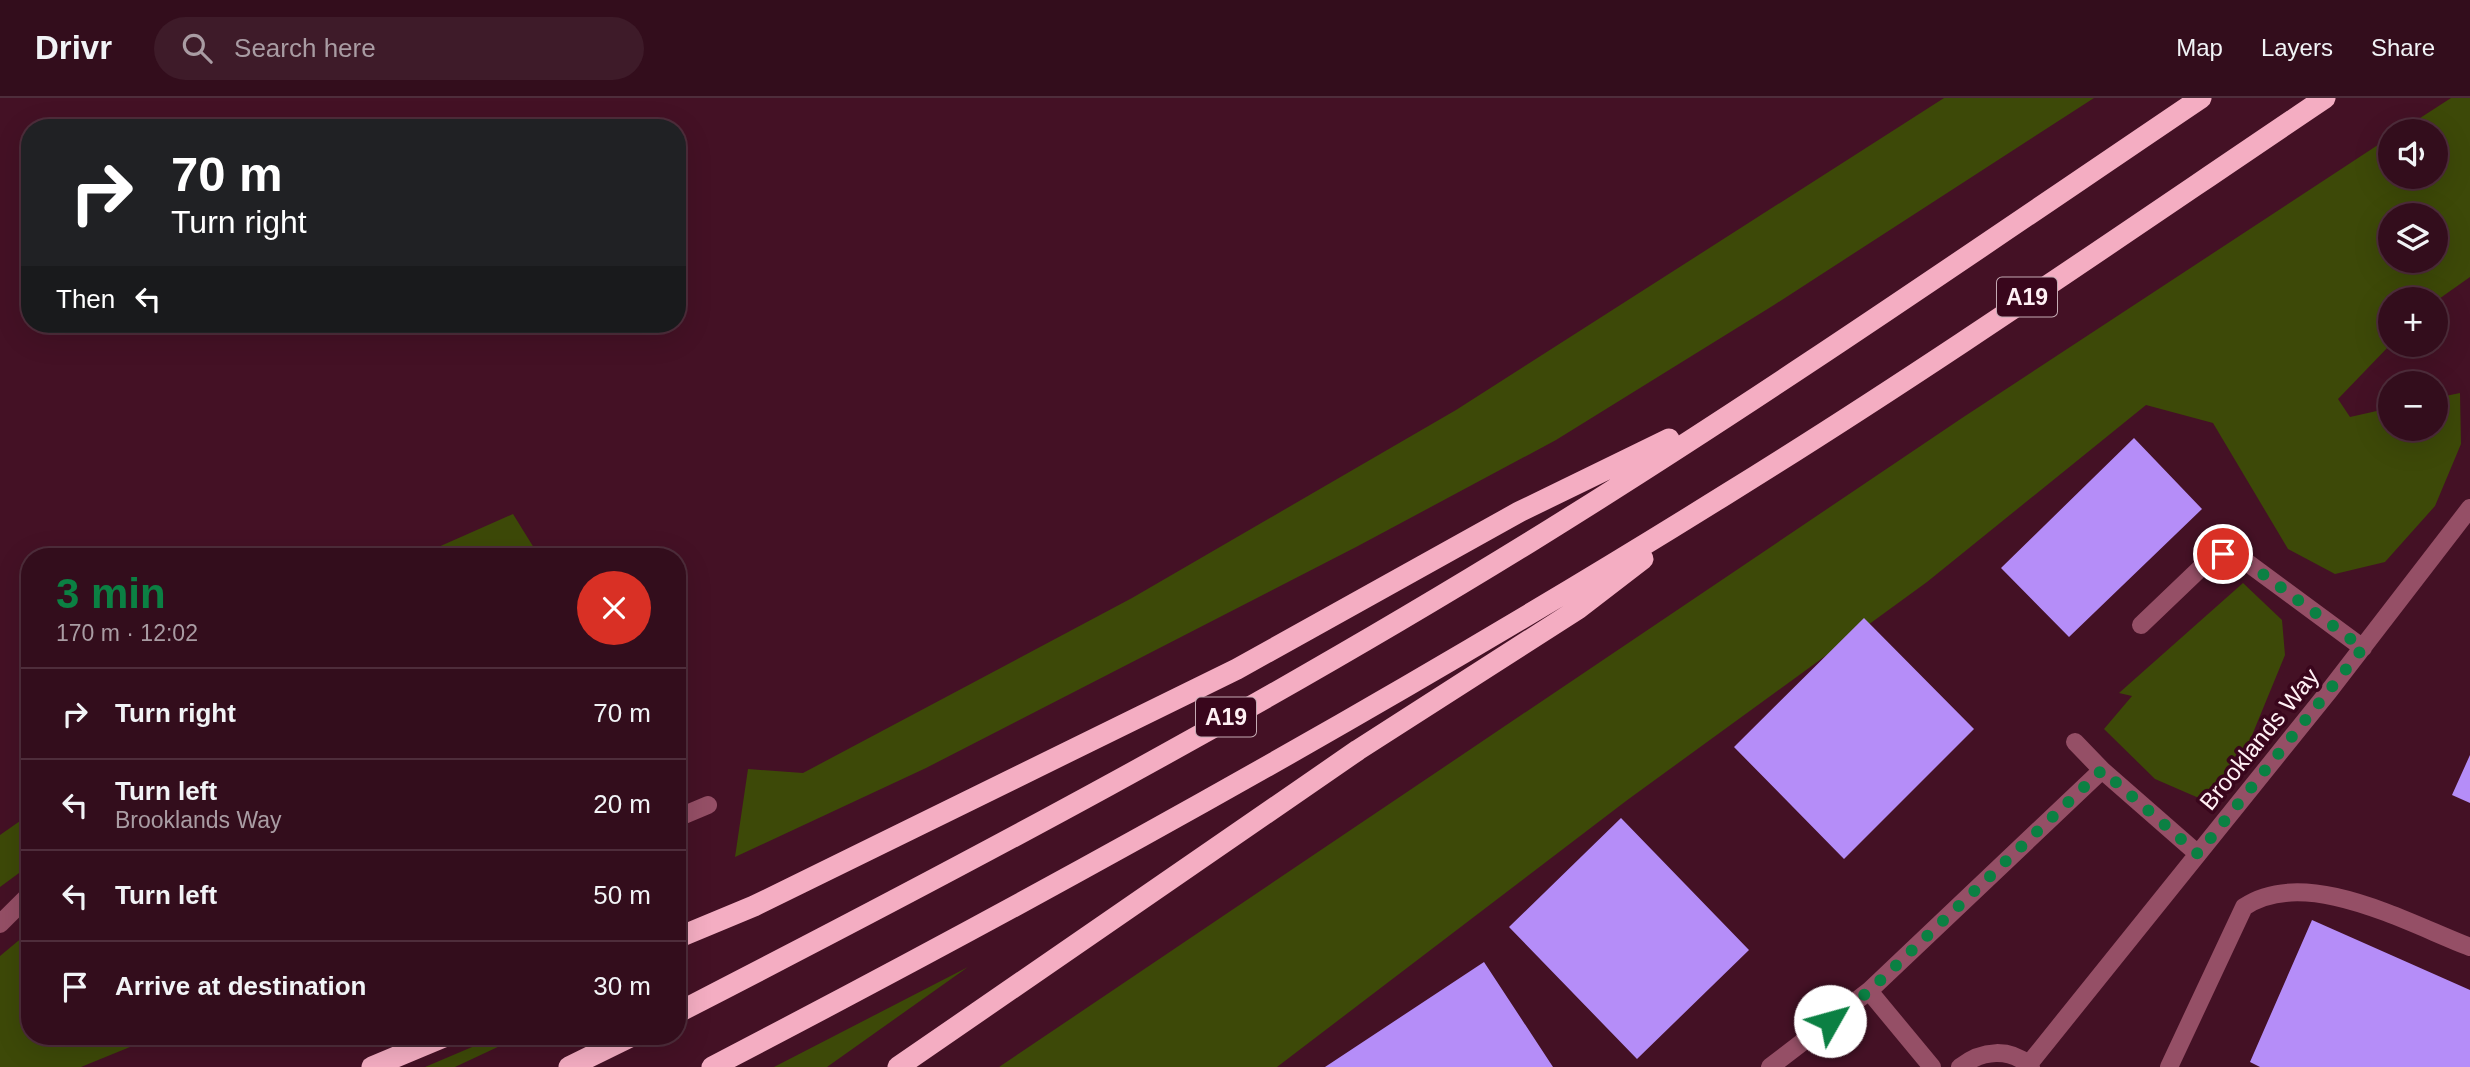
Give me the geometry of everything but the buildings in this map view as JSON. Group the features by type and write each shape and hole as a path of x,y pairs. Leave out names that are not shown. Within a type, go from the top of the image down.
{"highway":[{"name":"A19","path":"686,1008 838,930 1239,710 1529,542 1760,395 2202,98"},
{"name":"A19","path":"712,1067 1181,817 1437,670 1728,494 2325,98"},
{"name":"A19","path":"686,934 754,906 1237,668 1519,512 1760,395"},
{"name":"A19","path":"898,1067 1358,750 1578,609 1728,494"},
{"path":"372,1067 425,1045"},
{"path":"569,1067 614,1045"}],"street":[{"name":"Brooklands Way","path":"2030,1066 2363,648 2470,508"},
{"path":"2141,625 2210,559 2223,554 2237,555 2363,648"},
{"path":"2075,742 2102,770 2198,854"},
{"path":"1770,1067 1869,991 2102,770"},
{"path":"686,814 708,805"},
{"path":"2169,1067 2244,907 2253,901 2293,892 2339,896 2470,947"},
{"path":"0,923 21,903"},
{"path":"1869,991 1932,1067"},
{"path":"1960,1067 1971,1058 1988,1052 2011,1054 2030,1066"}],"green space":[{"path":"1944,98 2094,98 1774,305 1556,440 1358,546 926,768 735,857 748,769 803,773 1132,598 1456,410"},
{"path":"2451,98 2470,98 2470,277 2448,293 2448,287 2378,287 2378,357 2338,399 2350,417 2378,411 2378,441 2448,441 2448,396 2460,393 2461,444 2435,506 2385,562 2335,574 2288,549 2213,423 2146,405 1927,582 1626,801 1277,1067 999,1067 1962,418 2378,145 2378,189 2448,189 2448,119 2419,119"},
{"path":"513,514 534,548 436,548"},
{"path":"2243,583 2282,620 2285,655 2239,767 2208,802 2155,779 2104,729 2132,696 2119,693"},
{"path":"21,820 21,872 0,887 0,835"},
{"path":"21,938 21,1045 135,1045 81,1067 0,1067 0,956"},
{"path":"968,967 827,1067 774,1067"},
{"path":"477,1045 502,1045 455,1067 425,1067"}],"route":[{"path":"1830,1021 1869,991 2102,770 2198,854 2363,648 2237,555 2223,554"}]}
